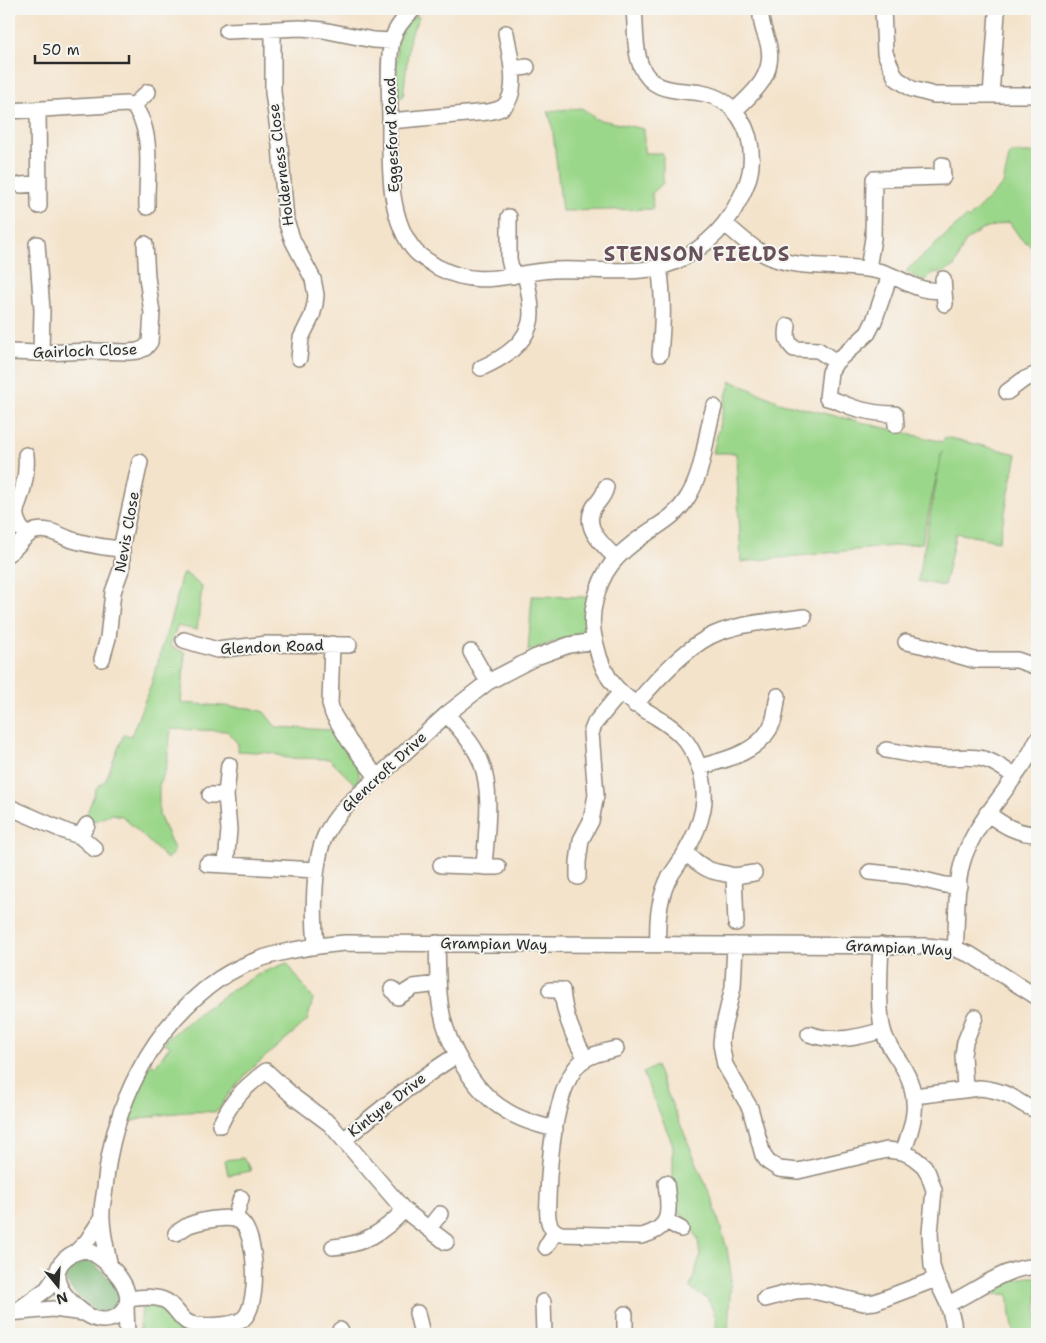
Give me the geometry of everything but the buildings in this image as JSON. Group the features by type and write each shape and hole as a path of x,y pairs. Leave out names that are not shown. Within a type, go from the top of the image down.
{"street":[{"name":"Eggesford Road","path":"414,9 399,26 392,41 390,162 397,217 406,239 414,250 432,264 463,277 485,280 564,270 632,270 659,266 686,256 716,234 725,224 740,197 751,168 752,154 745,124 735,110"},
{"path":"634,9 639,57 641,66 647,76 667,90 714,96 735,110 758,87 766,74 769,52 757,10"},
{"path":"882,9 885,53 896,78 912,89 934,95 1037,95"},
{"path":"991,96 1002,32 996,12"},
{"path":"227,31 246,23 273,30 301,28 323,30 374,40 392,41"},
{"name":"Holderness Close","path":"273,30 272,92 275,160 287,228 313,279 316,295 312,316 301,338 299,354"},
{"path":"390,121 488,112 503,107 512,91 512,68 506,33"},
{"path":"512,68 527,67"},
{"path":"133,106 148,92"},
{"path":"9,111 127,104 133,106 140,117 147,145 147,207"},
{"path":"38,109 39,206"},
{"path":"868,269 873,238 874,179 942,178 942,165"},
{"path":"21,185 38,184"},
{"path":"482,368 497,361 521,342 531,315 519,275 509,259 509,217"},
{"path":"725,224 752,246 778,260 802,264 868,269 890,275 920,288 943,291"},
{"path":"37,244 42,310 41,353"},
{"name":"Gairloch Close","path":"9,352 41,353 92,350 133,352 145,348 153,349 153,265 145,244"},
{"path":"659,266 670,325 660,354"},
{"path":"890,275 868,333 836,362 830,372 827,398 840,401 854,408 883,414 896,414"},
{"path":"788,326 786,337 788,344 794,349 818,350 836,362"},
{"path":"1007,392 1022,380 1037,374"},
{"path":"658,945 657,920 662,896 668,881 700,826 704,808 699,767 691,748 683,737 672,727 635,705 620,693 602,668 595,641 592,615 605,571 615,558 679,509 686,487 704,455 709,422 714,407"},
{"path":"26,455 24,487 15,510 16,518 26,536"},
{"name":"Nevis Close","path":"101,659 108,638 113,592 122,568 122,549 140,462"},
{"path":"606,487 604,496 591,514 590,525 592,531 615,558"},
{"path":"9,553 26,536 34,532 49,531 73,541 122,549"},
{"path":"635,705 686,652 701,641 722,631 752,624 786,626 804,617"},
{"name":"Glendon Road","path":"184,640 217,650 267,644 349,644"},
{"name":"Glencroft Drive","path":"316,946 316,870 324,838 345,807 447,714 488,682 536,657 569,645 595,641"},
{"path":"906,643 925,646 974,660 1016,660 1037,668"},
{"name":"Glendon Road","path":"332,644 330,704 333,714 349,741 377,777"},
{"path":"471,652 488,682"},
{"path":"578,877 581,840 591,821 596,795 591,733 594,723 620,693"},
{"path":"699,767 740,754 761,751 772,722 778,696"},
{"path":"441,865 491,867 486,778 481,761 471,743 447,714"},
{"path":"955,949 958,928 959,886 964,858 974,835 987,813 1015,777 1037,740"},
{"path":"886,750 927,763 972,756 982,757 1003,767 1015,777"},
{"path":"226,864 229,830 226,795 229,765"},
{"path":"210,795 226,795"},
{"path":"9,807 66,832 83,831 95,848"},
{"path":"987,813 1014,830 1025,834 1037,834"},
{"path":"686,853 700,865 711,871 734,876 754,873"},
{"path":"207,864 316,870"},
{"path":"870,872 908,876 945,885 959,886"},
{"path":"734,876 736,922"},
{"name":"Grampian Way","path":"110,1266 102,1218 109,1157 120,1114 140,1068 164,1031 188,1006 220,979 264,958 316,946 345,943 926,946 955,949 982,960 1037,997"},
{"path":"438,943 438,984 444,1023 457,1055 479,1086 495,1103 522,1119 555,1129"},
{"path":"735,945 733,987 722,1034 722,1055 729,1073 750,1108 763,1155 768,1162 779,1169 798,1171 874,1152 894,1150 913,1157 924,1166 934,1190 930,1233 932,1266 948,1304 954,1334"},
{"path":"882,945 880,1016 883,1030 895,1056 908,1076 914,1096 912,1126 903,1152"},
{"path":"392,989 398,997 414,987 438,984"},
{"path":"550,990 562,990 569,1024 586,1059"},
{"path":"964,1088 964,1048 975,1017"},
{"path":"809,1034 825,1039 839,1040 859,1038 883,1030"},
{"path":"616,1049 601,1052 586,1059 579,1064 566,1083 555,1129 549,1168 548,1217 550,1225 555,1232 561,1234 641,1236 651,1234 658,1230 666,1221 669,1210 666,1183"},
{"name":"Kintyre Drive","path":"446,1242 404,1210 345,1139 393,1098 426,1074 457,1055"},
{"path":"220,1125 236,1097 266,1071 295,1098 330,1124 345,1139"},
{"path":"914,1096 964,1088 980,1088 999,1091 1037,1110"},
{"path":"235,1218 241,1198"},
{"path":"333,1247 355,1244 374,1236 404,1210"},
{"path":"429,1228 440,1214"},
{"name":"Grampian Way","path":"77,1251 87,1241 102,1218"},
{"path":"12,1312 53,1309 109,1319 118,1316 127,1303 154,1298 165,1301 181,1317 192,1324 227,1324 239,1328 250,1309 255,1279 252,1250 246,1229 235,1218 221,1218 190,1225 176,1233"},
{"path":"666,1221 681,1229"},
{"path":"546,1247 555,1232"},
{"path":"12,1312 46,1289 57,1275 62,1261 77,1251 87,1250 95,1253 110,1266 127,1290 127,1334"},
{"path":"948,1304 1013,1269 1028,1266 1037,1267"},
{"path":"57,1275 62,1290 74,1304 90,1316 105,1334"},
{"path":"765,1299 795,1291 809,1290 864,1303 875,1302 936,1279"},
{"path":"543,1302 544,1334"},
{"path":"417,1313 422,1334"},
{"path":"624,1314 624,1334"}],"green space":[{"path":"416,15 419,17 410,36 403,97 396,97 397,42 404,28"},
{"path":"582,108 596,119 644,129 644,153 663,153 663,183 652,193 653,209 562,211 552,124 548,111"},
{"path":"1010,153 1037,153 1037,247 1033,247 1021,239 1009,222 981,230 965,242 954,267 943,272 933,273 927,279 920,280 906,271 966,217 968,219 1003,184"},
{"path":"731,381 782,403 943,442 945,437 1017,454 999,541 956,533 944,586 918,581 942,451 922,543 741,562 736,453 713,453"},
{"path":"184,572 202,587 197,630 177,626 170,646 185,653 181,703 251,708 264,712 276,727 331,730 357,766 359,776 356,785 329,759 287,758 272,753 238,751 238,744 227,731 171,729 166,769 159,785 159,815 175,851 167,859 122,816 112,814 93,822 87,813 97,787 105,781 124,734 131,736 152,682 177,597 180,580"},
{"path":"532,596 587,597 586,631 528,651"},
{"path":"287,963 313,999 307,1021 251,1069 228,1095 219,1109 214,1112 170,1114 125,1123 144,1075 151,1063 155,1066 170,1046 164,1043 167,1039 231,990 261,973"},
{"path":"656,1066 713,1202 727,1249 731,1275 728,1334 716,1334 716,1318 708,1299 690,1288 700,1256 698,1240 689,1222 679,1213 673,1184 673,1145 643,1073"},
{"path":"243,1158 248,1162 251,1171 228,1175 225,1160"},
{"path":"80,1257 91,1261 117,1285 119,1300 108,1310 94,1310 72,1291 68,1285 65,1273 66,1266"},
{"path":"1037,1277 1037,1334 1014,1334 1008,1294 985,1295 1016,1279"},
{"path":"148,1305 159,1306 164,1309 177,1323 180,1334 139,1334 142,1309"}],"district":[{"name":"STENSON FIELDS","path":"697,254"}]}
